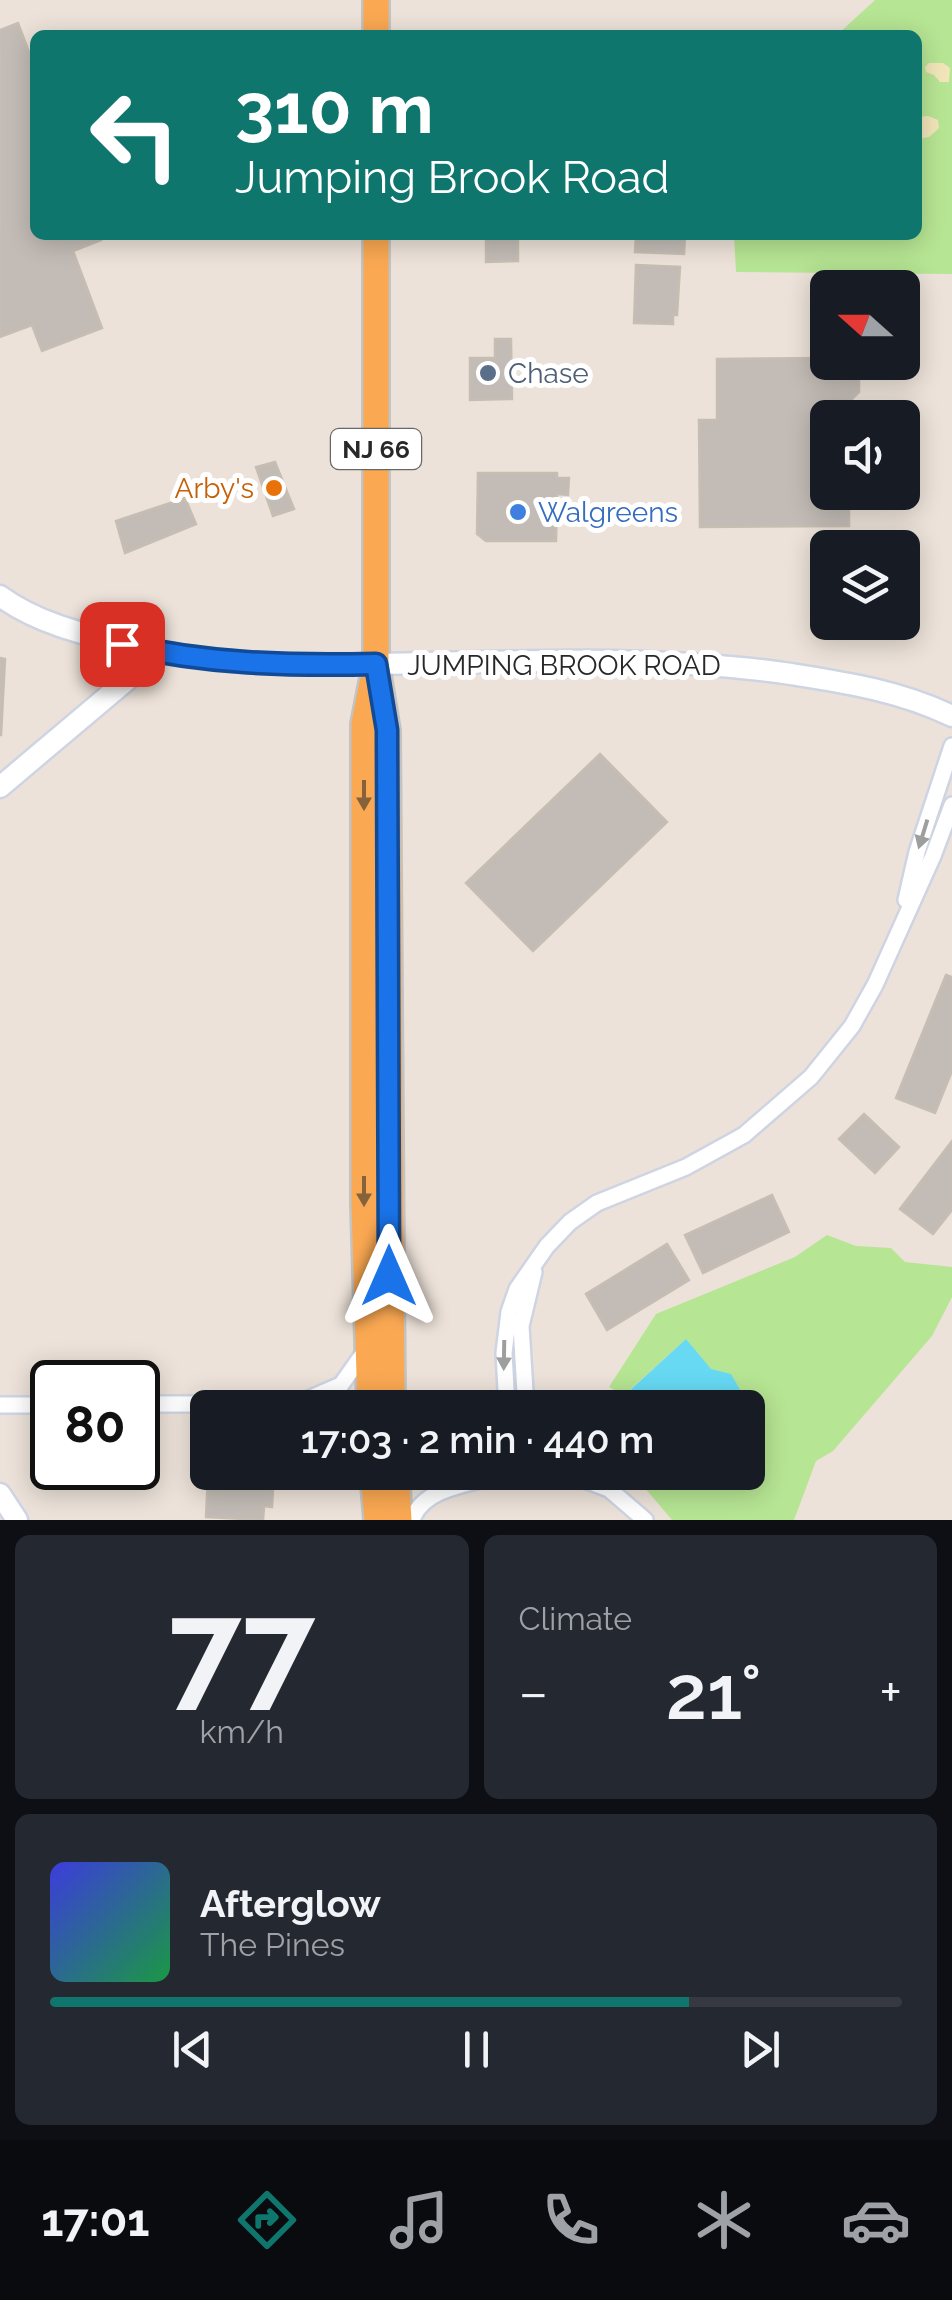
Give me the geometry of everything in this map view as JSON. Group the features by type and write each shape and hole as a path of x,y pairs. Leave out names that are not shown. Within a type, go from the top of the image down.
{"highway":[{"path":"376,0 376,30"},
{"name":"NJ 66","path":"376,240 376,664 387,730 392,1390"},
{"name":"NJ 66","path":"369,1390 364,724 376,664"},
{"path":"374,1490 377,1520"},
{"path":"397,1490 399,1520"}],"street":[{"name":"JUMPING BROOK ROAD","path":"0,596 56,625 159,652 236,663 728,666 880,689 952,716"},
{"path":"0,787 159,652"},
{"path":"901,923 917,852 952,746"},
{"path":"506,1390 504,1353 509,1312 517,1289 558,1234 583,1212 613,1194 706,1158 744,1134 798,1091 852,1026 875,985 952,805"},
{"path":"525,1390 521,1326 538,1259"},
{"path":"332,1390 341,1385 367,1348"},
{"path":"160,1404 190,1405"},
{"path":"0,1405 30,1405"},
{"path":"412,1520 420,1503 446,1490"},
{"path":"610,1490 645,1520"},
{"path":"0,1494 18,1520"}],"green space":[{"path":"875,0 952,0 952,274 920,274 920,270 736,272 734,240 922,240 922,30 842,30"},
{"path":"827,1235 856,1246 891,1248 905,1262 952,1267 952,1297 932,1336 833,1451 816,1461 794,1520 672,1520 646,1490 765,1490 765,1390 735,1390 711,1370 686,1339 630,1390 609,1387 656,1314 795,1257"}],"sand":[{"path":"929,63 943,63 950,68 949,82 940,82 926,72"},
{"path":"922,117 938,120 939,128 922,138"}],"water":[{"path":"686,1339 711,1369 731,1374 740,1390 630,1390"}],"building":[{"path":"18,23 30,52 30,240 101,240 73,251 102,328 42,351 32,325 0,337 0,30"},
{"path":"486,240 518,240 518,261 486,262"},
{"path":"636,240 685,240 684,254 635,252"},
{"path":"636,265 680,267 673,324 634,323"},
{"path":"495,339 511,339 512,399 470,400 470,358 495,358"},
{"path":"810,358 810,380 859,380 859,392 851,400 810,400 810,510 849,510 849,526 700,527 699,420 717,420 717,359"},
{"name":"Arby's","path":"275,462 294,509 273,516 256,467"},
{"path":"478,473 557,473 557,478 569,478 568,495 557,494 556,541 486,541 477,534"},
{"path":"185,498 196,524 125,553 116,521"},
{"path":"0,658 5,659 1,735 0,735"},
{"path":"600,754 667,822 533,951 466,883"},
{"path":"946,975 952,977 952,1071 935,1113 896,1098"},
{"path":"864,1114 899,1147 875,1173 839,1139"},
{"path":"952,1141 952,1210 933,1234 900,1209"},
{"path":"772,1195 789,1232 703,1273 685,1235"},
{"path":"667,1244 689,1280 607,1330 586,1294"},
{"path":"207,1490 273,1490 272,1507 264,1506 263,1520 206,1517"}],"place":[{"name":"Chase","path":"488,373"},
{"name":"Arby's","path":"274,488"},
{"name":"Walgreens","path":"518,512"}],"route":[{"path":"122,644 236,663 376,664 387,730 389,1276"}]}
